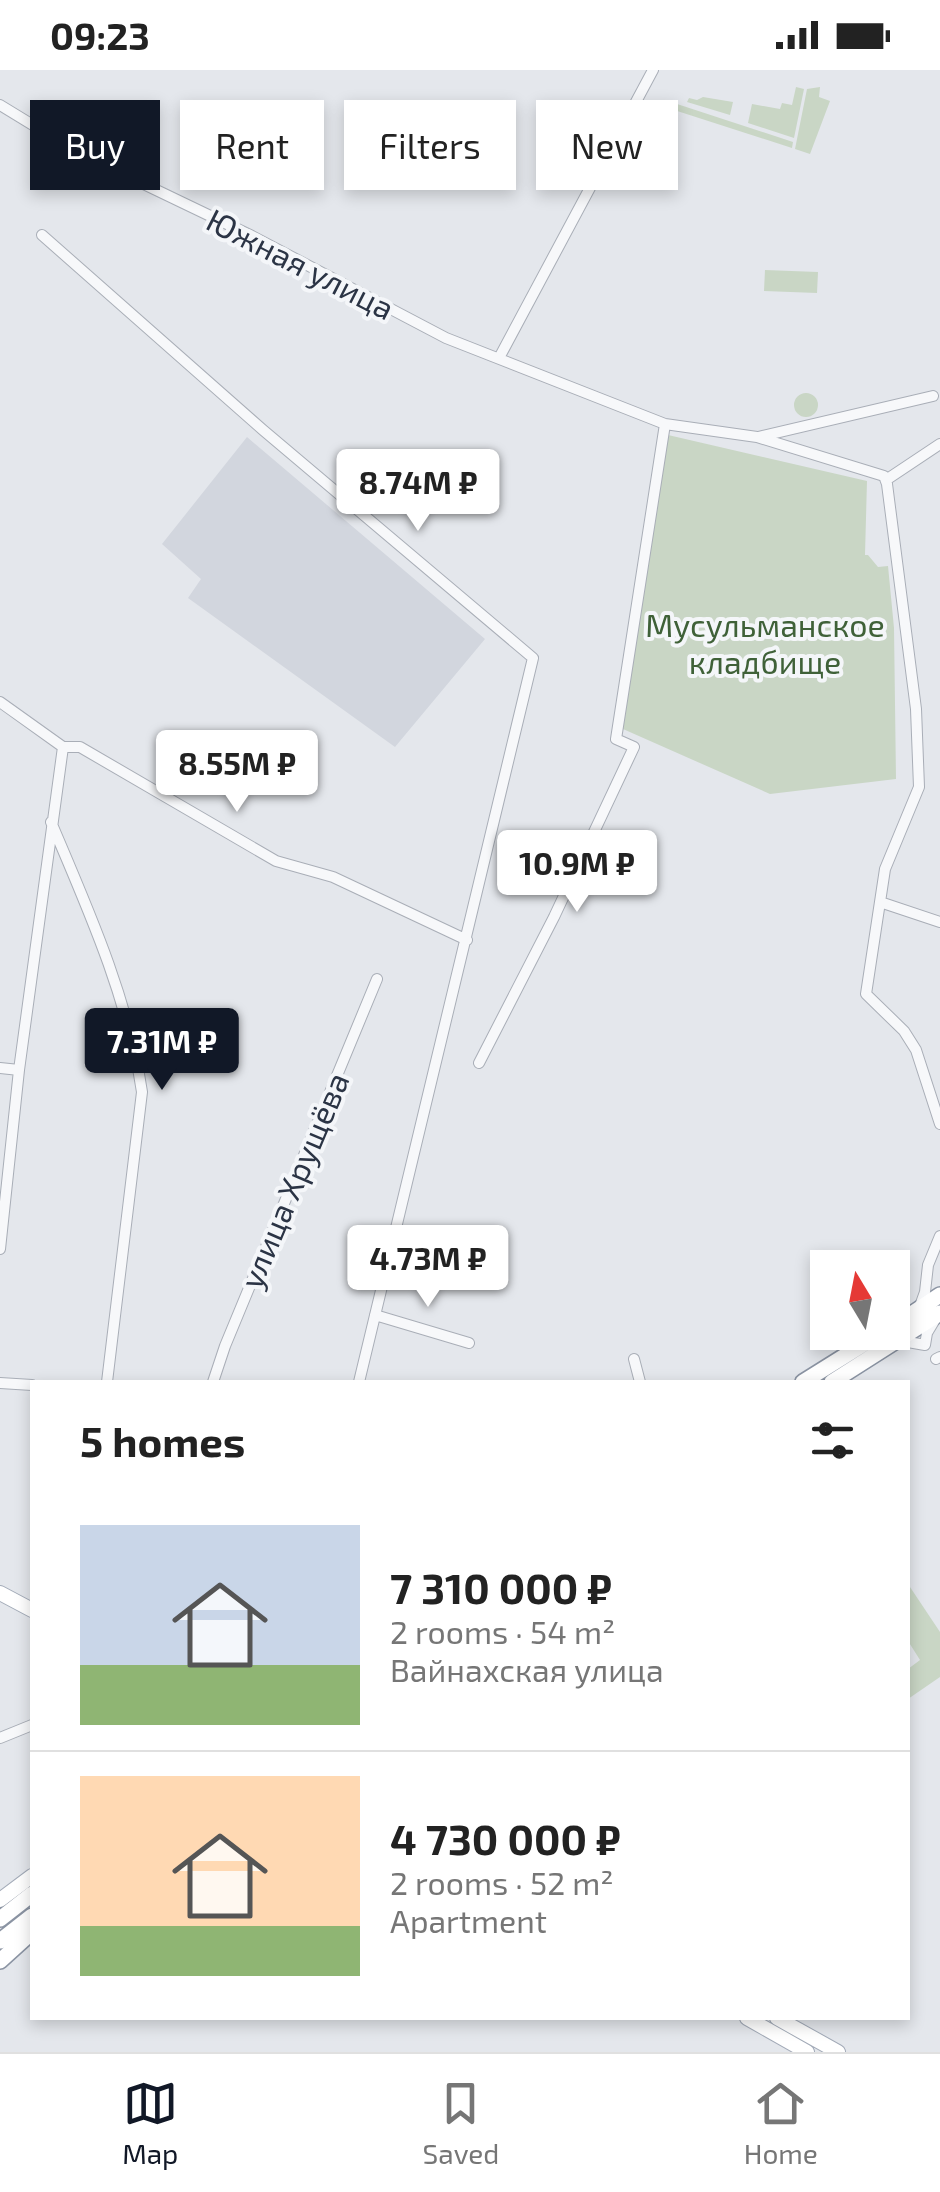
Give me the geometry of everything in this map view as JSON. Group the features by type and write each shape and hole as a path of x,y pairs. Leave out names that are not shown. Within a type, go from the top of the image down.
{"highway":[{"path":"910,1316 940,1293"},
{"path":"910,1328 940,1313"},
{"path":"807,1380 865,1350"},
{"path":"835,1380 872,1350"},
{"path":"0,1919 30,1896"},
{"path":"0,1941 30,1918"},
{"path":"0,1959 30,1934"}],"main road":[{"path":"0,1593 30,1609"},
{"path":"0,1900 30,1878"},
{"path":"751,2020 807,2052"},
{"path":"781,2020 838,2052"}],"street":[{"path":"499,358 651,74 635,70"},
{"name":"Южная улица","path":"0,105 78,152 252,236 446,338 665,424 757,437"},
{"path":"42,235 263,430 534,658 359,1380"},
{"path":"757,437 934,396"},
{"path":"479,1063 554,917 634,747 616,739 665,424"},
{"path":"757,437 880,474 886,480 916,709 919,787 885,869 866,994 904,1031 916,1050 940,1124"},
{"path":"886,480 940,444"},
{"path":"0,702 62,747 80,747 276,861 333,877 467,940"},
{"path":"0,1248 19,1070 62,747"},
{"path":"51,822 98,934 136,1054 142,1092 107,1380"},
{"path":"880,902 940,922"},
{"name":"улица Хрущёва","path":"214,1380 377,979"},
{"path":"0,1068 19,1070"},
{"path":"919,1310 928,1265 940,1236"},
{"path":"926,1281 940,1293"},
{"path":"376,1315 470,1343"},
{"path":"634,1359 639,1380"},
{"path":"0,1384 30,1385"},
{"path":"0,1738 30,1727"}],"shaded area":[{"path":"247,437 485,639 395,747 188,598 201,579 162,544"}],"green space":[{"path":"796,87 804,89 794,138 748,123 752,104 780,109 782,103 792,105"},
{"path":"820,87 819,97 830,101 810,154 795,149 807,89"},
{"path":"689,98 733,102 730,115 687,102"},
{"path":"678,104 793,142 792,148 678,111"},
{"path":"765,270 818,272 817,293 764,291"},
{"path":"801,393 811,393 818,405 811,417 801,417 794,410 794,400"},
{"name":"Мусульманское кладбище","path":"668,435 867,481 865,555 878,567 888,566 894,628 896,779 770,794 623,729"},
{"path":"910,1587 940,1632 940,1677 910,1698 910,1668 920,1660 910,1644"}]}
